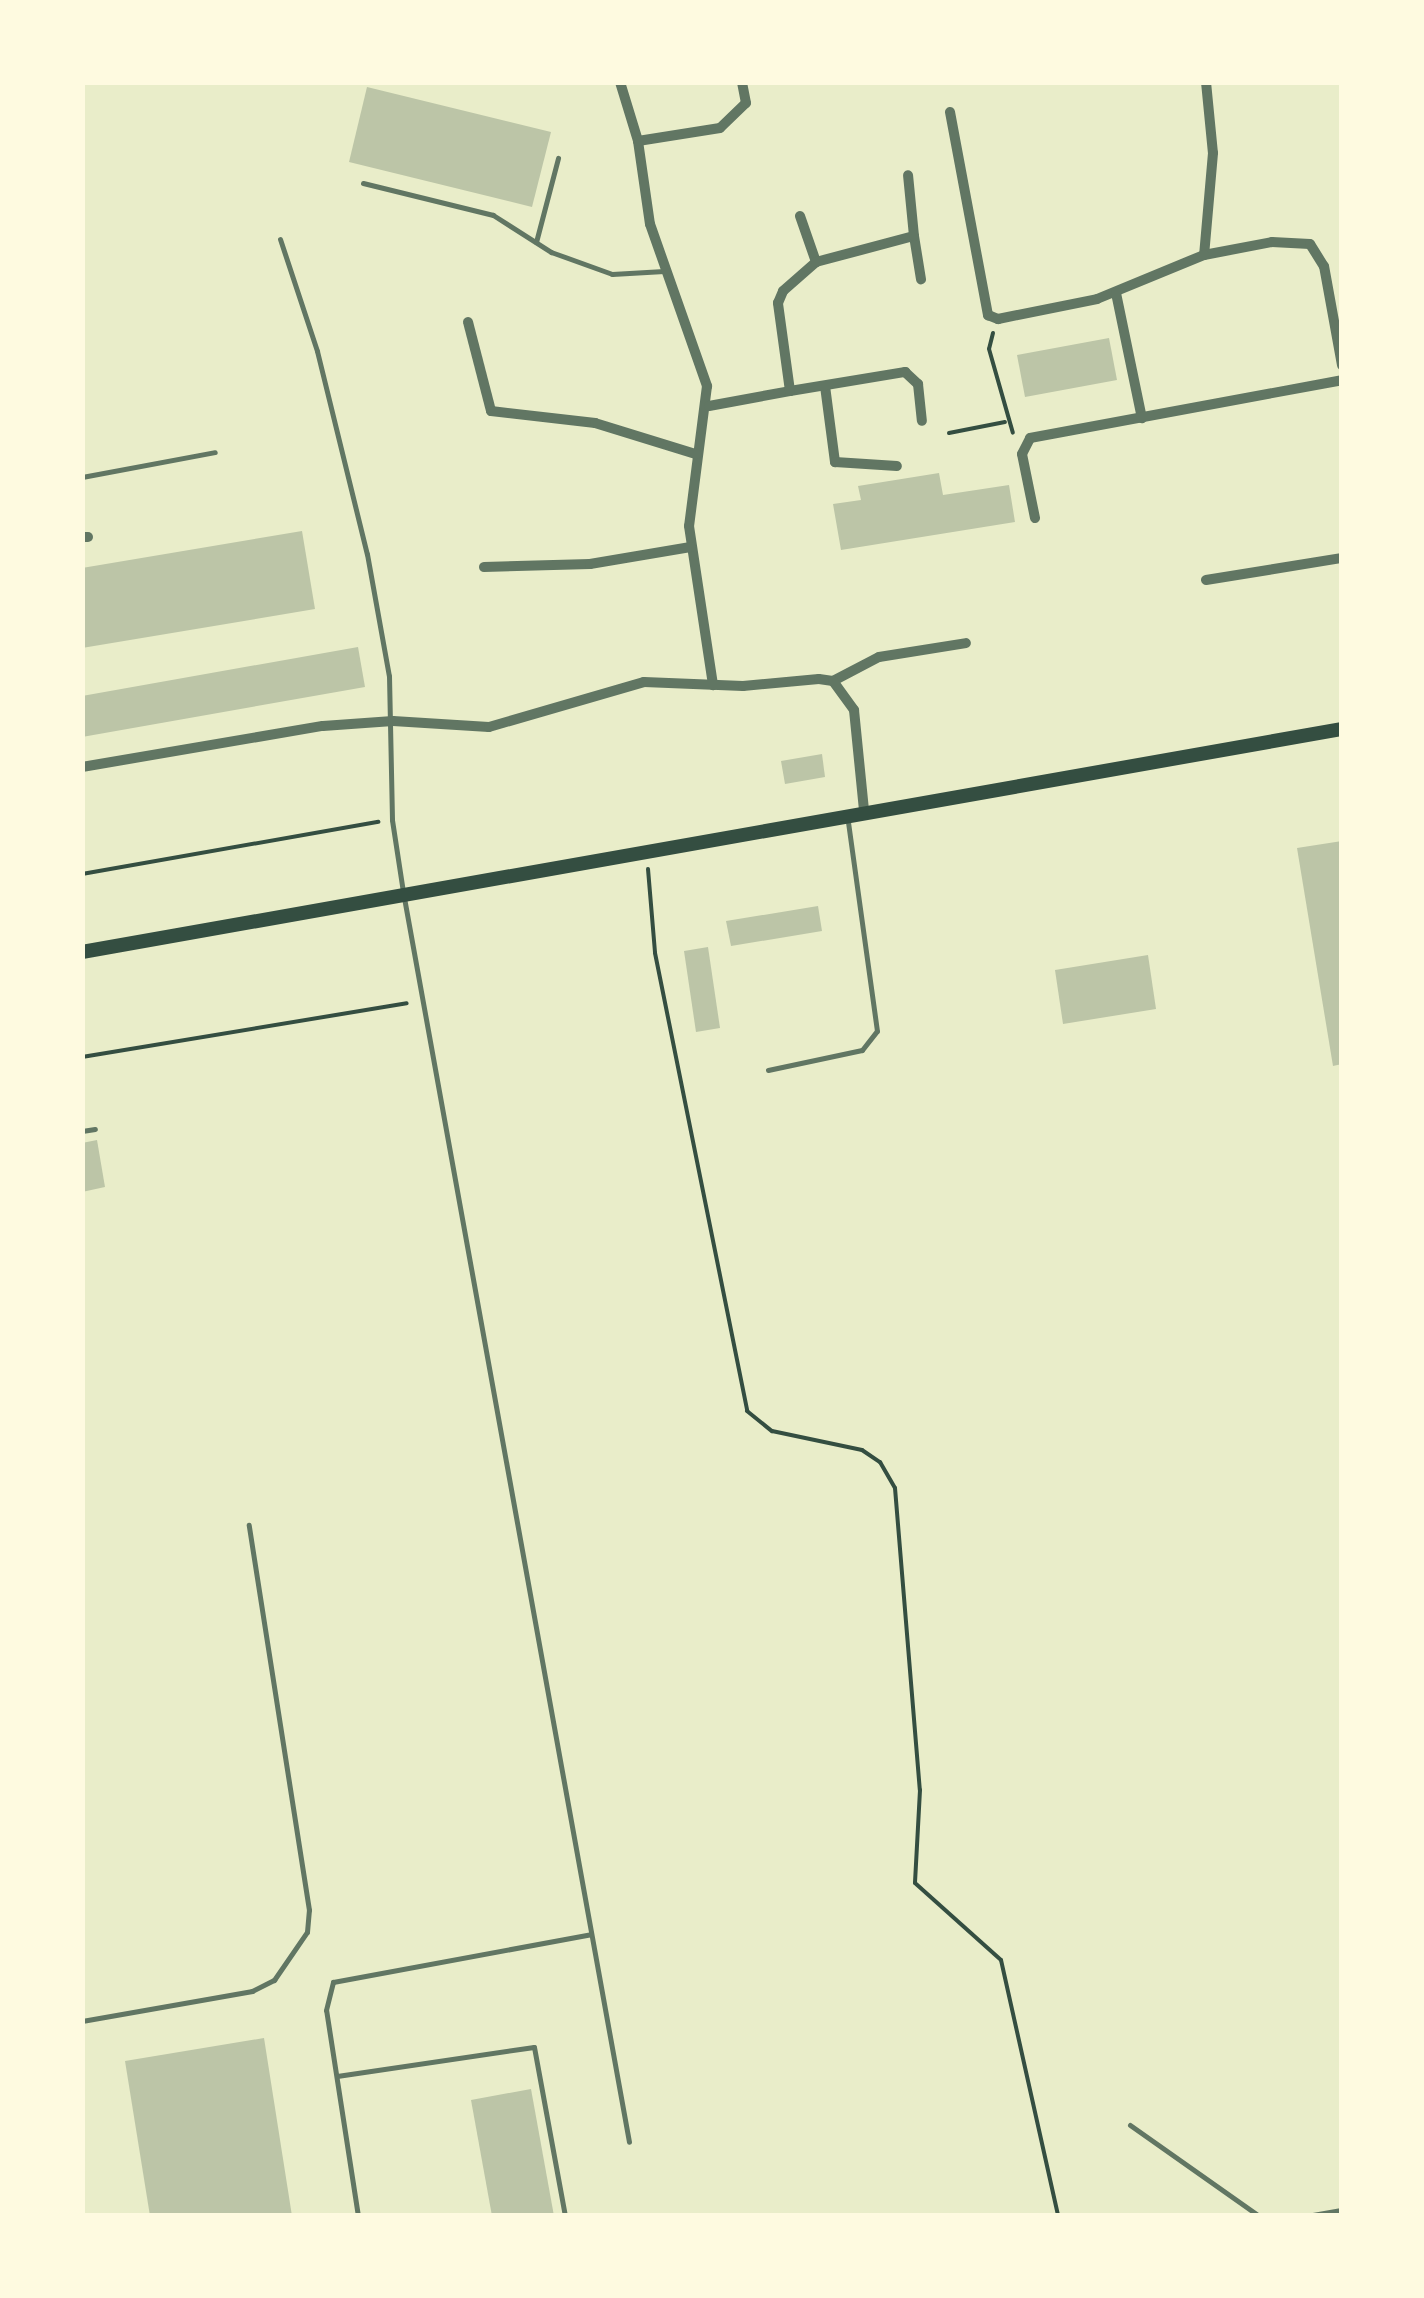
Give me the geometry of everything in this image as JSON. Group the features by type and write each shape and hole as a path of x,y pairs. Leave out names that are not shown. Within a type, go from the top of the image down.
{"main road":[{"path":"82,952 846,813 1342,729"}],"street":[{"path":"620,82 638,141 644,199 709,406 696,454 691,547 712,685"},
{"path":"638,141 720,128 746,104 742,82"},
{"path":"1204,255 1213,153 1206,82"},
{"path":"950,112 983,306 998,319 1116,293 1204,255 1272,242 1310,244 1324,266 1342,366"},
{"path":"908,175 921,278"},
{"path":"800,216 816,262"},
{"path":"790,391 778,303 783,290 816,262 914,236"},
{"path":"1116,293 1142,418"},
{"path":"468,322 491,410 595,423 696,454"},
{"path":"709,406 905,372 918,384 922,421"},
{"path":"1036,518 1022,442 1342,380"},
{"path":"825,386 835,462 897,466"},
{"path":"484,567 590,564 691,547"},
{"path":"1206,580 1342,558"},
{"path":"82,767 393,721 489,728 644,682 712,685 833,681 879,656 966,642"},
{"path":"833,681 854,710 864,810"}],"lane":[{"path":"536,242 558,158"},
{"path":"363,183 493,215 536,242 612,274 667,270"},
{"path":"280,239 317,352 367,554 393,721 392,820 403,892 629,2142"},
{"path":"82,477 215,452"},
{"path":"768,1070 862,1050 877,1031 846,813"},
{"path":"82,1131 96,1129"},
{"path":"82,2021 252,1991 274,1980 307,1932 310,1910 249,1525"},
{"path":"358,2216 326,2010 334,1982 591,1934"},
{"path":"336,2076 534,2047 565,2216"},
{"path":"1130,2125 1259,2216"},
{"path":"1307,2216 1342,2210"}],"path":[{"path":"998,319 989,349 1006,422 1022,442"},
{"path":"949,433 1006,422"},
{"path":"82,874 392,820"},
{"path":"646,849 654,953 747,1411 772,1431 862,1450 880,1462 895,1488 920,1790 916,1883 1001,1960 1058,2216"},
{"path":"82,1058 407,1003"}],"building":[{"path":"367,87 551,132 532,207 349,162"},
{"path":"1109,338 1117,380 1025,397 1017,355"},
{"path":"939,473 943,495 1009,485 1015,522 841,550 833,504 861,500 858,486"},
{"path":"302,531 315,609 82,648 82,568"},
{"path":"358,647 365,687 82,737 82,696"},
{"path":"822,754 825,777 785,784 781,761"},
{"path":"1342,841 1342,1064 1333,1066 1297,848"},
{"path":"818,906 822,931 731,946 726,921"},
{"path":"708,947 720,1028 696,1032 684,951"},
{"path":"1148,955 1156,1009 1063,1024 1055,970"},
{"path":"97,1140 105,1187 82,1192 82,1143"},
{"path":"264,2038 292,2216 150,2216 125,2061"},
{"path":"531,2089 554,2216 492,2216 471,2100"}]}
